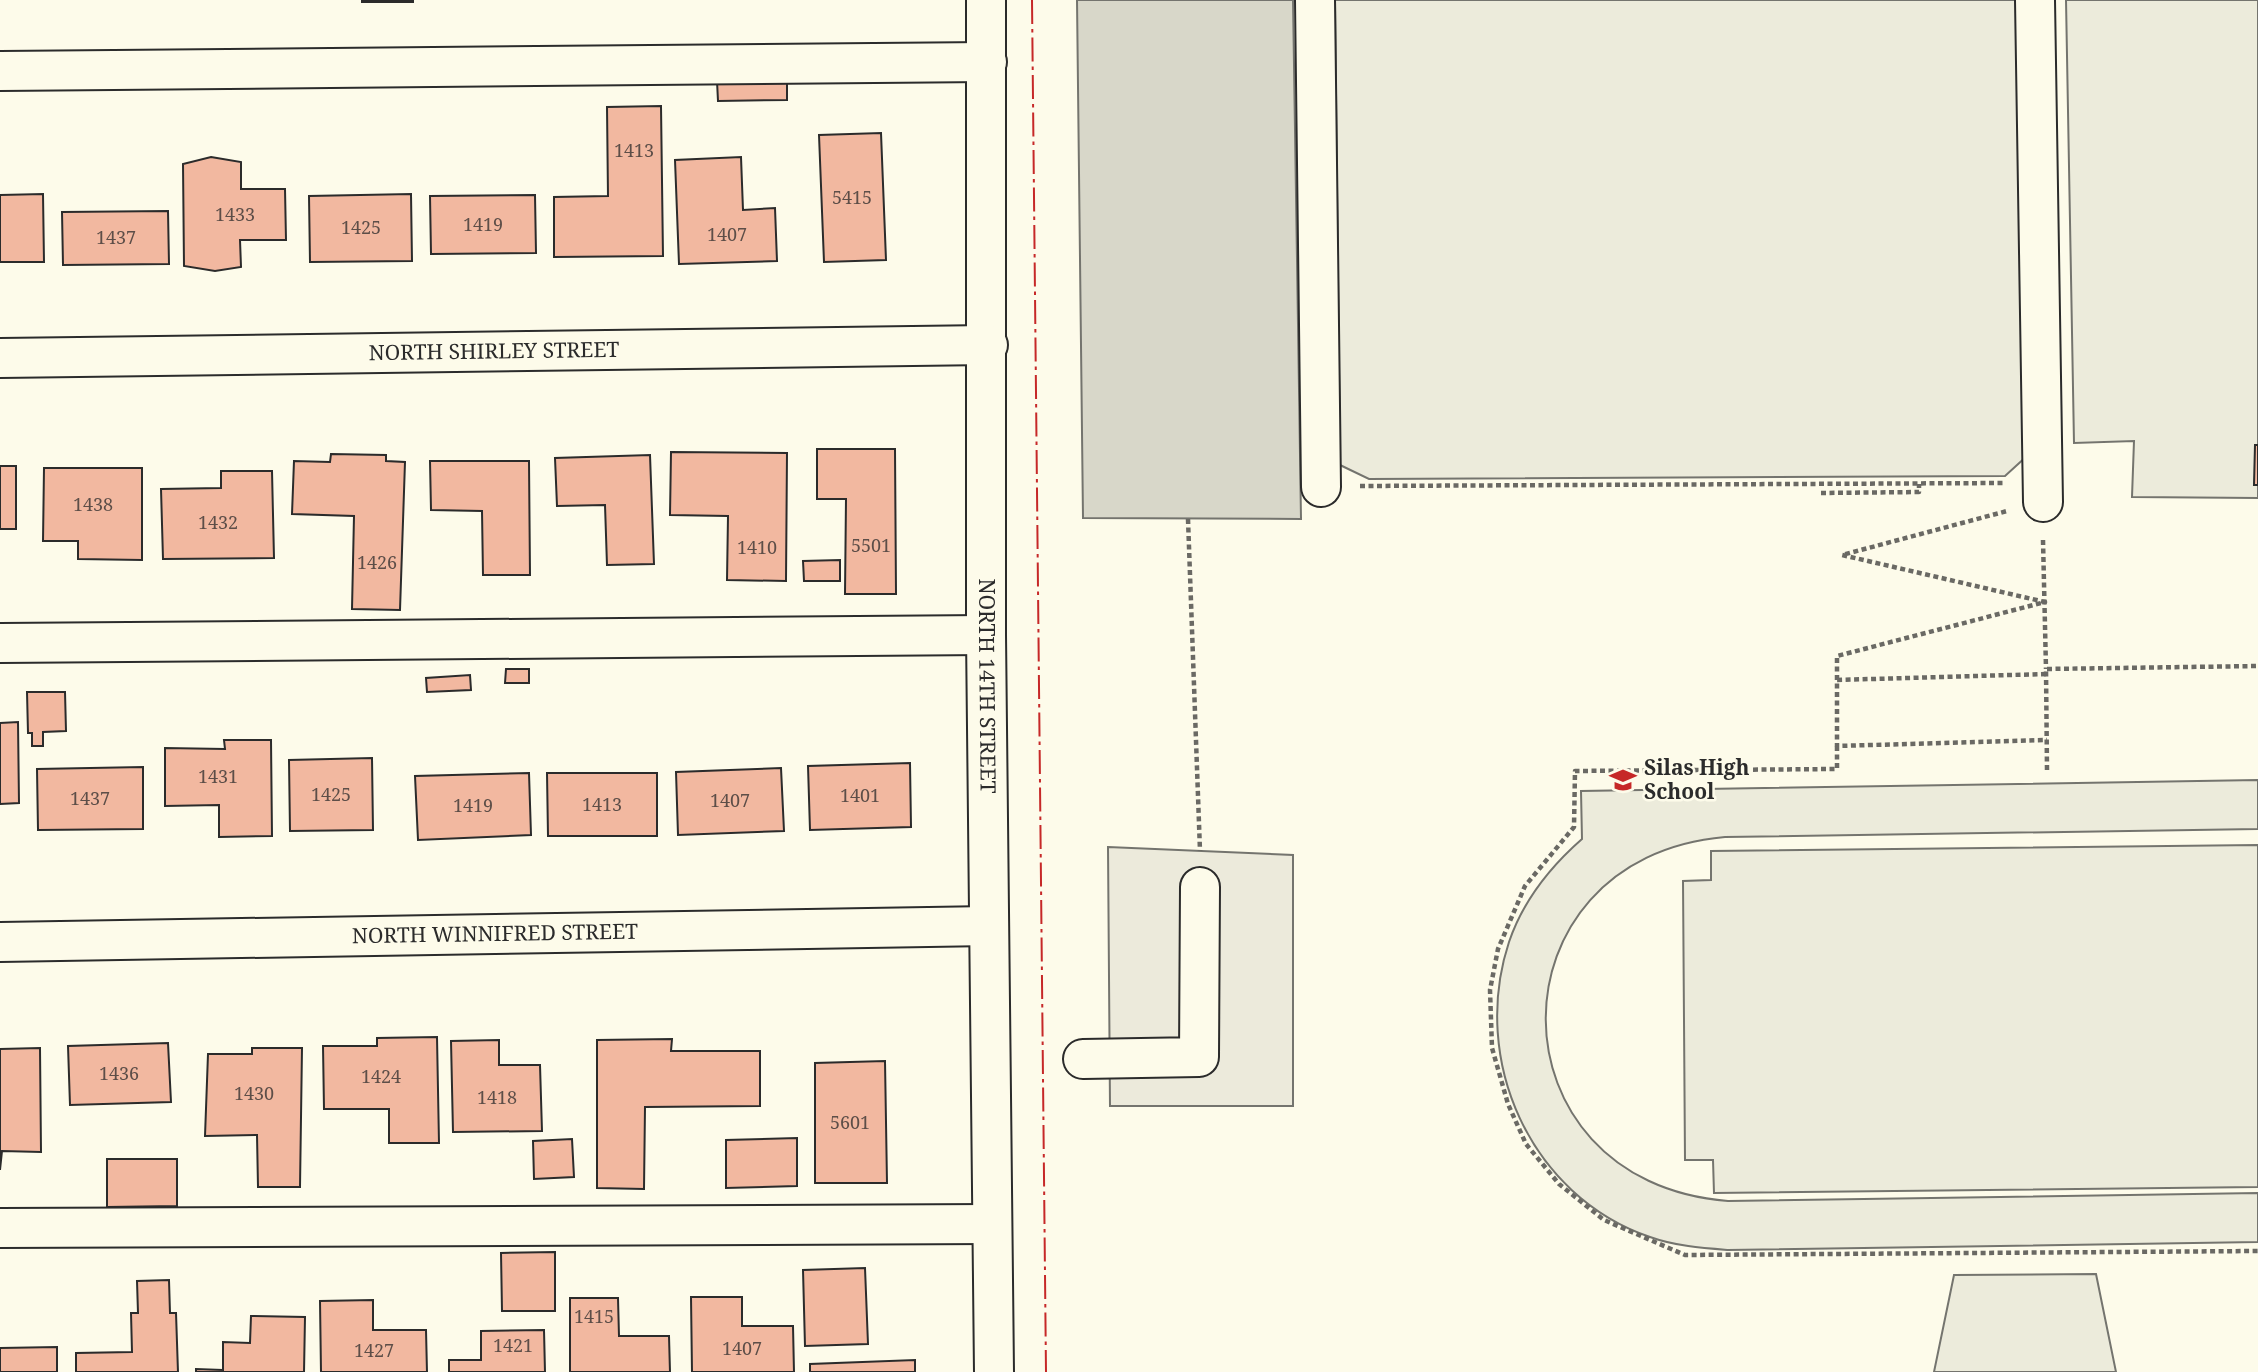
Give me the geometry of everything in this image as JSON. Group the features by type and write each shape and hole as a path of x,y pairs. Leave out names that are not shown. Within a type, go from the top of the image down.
{"street":[{"name":"NORTH 14TH STREET","path":"986,0 986,635 994,1372"},
{"path":"1315,0 1321,487"},
{"path":"2035,0 2043,492"},
{"path":"0,71 987,62"},
{"name":"NORTH SHIRLEY STREET","path":"0,358 988,345"},
{"path":"0,643 986,635"},
{"path":"1083,1059 1199,1057 1200,887"},
{"name":"NORTH WINNIFRED STREET","path":"0,942 989,926"},
{"path":"0,1228 992,1224"}],"path":[{"path":"1321,487 1919,484 2043,492"},
{"path":"1821,493 1919,492 1919,484"},
{"path":"2043,492 1842,555 2045,602"},
{"path":"2043,492 2048,770"},
{"path":"1188,519 1200,887"},
{"path":"2045,602 1837,656 1837,769 1575,771 1574,827 1525,886 1498,949 1490,990 1492,1048 1508,1104 1526,1143 1559,1184 1604,1220 1685,1255 2258,1251"},
{"path":"1837,680 2258,666"},
{"path":"1838,746 2047,740"}],"shaded area":[{"path":"1077,0 1293,0 1301,519 1083,518"},
{"path":"1335,0 2023,0 2028,455 2005,476 1369,479 1340,465"},
{"path":"2066,0 2258,0 2258,498 2132,497 2134,441 2074,443"},
{"path":"2258,780 2258,829 1725,837 1646,858 1590,900 1557,956 1546,1020 1557,1083 1592,1139 1649,1181 1728,1201 2258,1193 2258,1242 1728,1250 1679,1245 1650,1237 1608,1217 1572,1190 1542,1157 1520,1118 1505,1076 1498,1032 1499,987 1509,942 1522,913 1549,873 1582,839 1581,791"},
{"path":"2258,845 2258,1187 1714,1193 1713,1160 1685,1160 1683,881 1711,880 1711,851"},
{"path":"1108,847 1293,855 1293,1106 1110,1106"},
{"path":"2096,1274 2116,1372 1934,1372 1954,1275"}],"building":[{"path":"413,0 413,2 362,2"},
{"path":"787,80 787,100 718,101 717,81"},
{"path":"661,106 663,256 554,257 554,197 608,196 607,107"},
{"path":"881,133 886,260 824,262 819,135"},
{"path":"211,157 241,162 241,189 285,189 286,240 240,240 241,267 215,271 184,266 183,164"},
{"path":"741,157 743,210 775,208 777,261 679,264 675,160"},
{"path":"43,194 44,262 0,262 0,195"},
{"path":"411,194 412,261 310,262 309,196"},
{"path":"535,195 536,253 431,254 430,196"},
{"path":"168,211 169,264 63,265 62,212"},
{"path":"2255,445 2258,445 2258,485 2254,485"},
{"path":"817,449 895,449 896,594 845,594 846,499 817,499"},
{"path":"671,452 787,453 786,581 727,580 728,516 670,515"},
{"path":"331,454 386,455 386,461 405,462 400,610 352,609 354,516 292,514 294,461 330,462"},
{"path":"650,455 654,564 607,565 605,505 557,506 555,458"},
{"path":"430,461 529,461 530,575 483,575 482,511 431,510"},
{"path":"0,466 16,466 16,529 0,529"},
{"path":"44,468 142,468 142,560 78,559 78,541 43,541"},
{"path":"221,471 272,471 274,558 163,559 161,489 221,488"},
{"path":"840,560 840,581 804,581 803,561"},
{"path":"506,669 529,669 529,683 505,683"},
{"path":"470,675 471,690 427,692 426,678"},
{"path":"27,692 65,692 66,731 43,732 43,746 32,746 32,733 28,733"},
{"path":"18,722 19,803 0,804 0,723"},
{"path":"224,740 271,740 272,836 219,837 219,805 165,806 165,748 225,749"},
{"path":"372,758 373,830 290,831 289,760"},
{"path":"910,763 911,827 810,830 808,766"},
{"path":"143,767 143,829 38,830 37,769"},
{"path":"781,768 784,831 678,835 676,772"},
{"path":"529,773 531,835 418,840 415,776"},
{"path":"547,773 657,773 657,836 548,836"},
{"path":"437,1037 439,1143 389,1143 389,1109 324,1109 323,1046 377,1046 377,1038"},
{"path":"672,1039 671,1051 760,1051 760,1106 645,1107 644,1189 597,1188 597,1040"},
{"path":"499,1040 499,1065 540,1065 542,1131 453,1132 451,1041"},
{"path":"168,1043 171,1102 70,1105 68,1046"},
{"path":"40,1048 41,1152 2,1151 0,1170 0,1049"},
{"path":"252,1048 302,1048 300,1187 258,1187 257,1135 205,1136 208,1054 252,1054"},
{"path":"885,1061 887,1183 815,1183 815,1063"},
{"path":"797,1138 797,1186 726,1188 726,1140"},
{"path":"572,1139 574,1177 534,1179 533,1141"},
{"path":"107,1159 177,1159 177,1206 107,1207"},
{"path":"555,1252 555,1311 502,1311 501,1253"},
{"path":"865,1268 868,1344 805,1346 803,1270"},
{"path":"169,1280 170,1313 176,1313 178,1372 76,1372 76,1353 132,1352 131,1313 138,1313 137,1281"},
{"path":"691,1297 742,1297 742,1326 793,1326 794,1372 692,1372"},
{"path":"570,1298 618,1298 619,1336 669,1336 670,1372 570,1372"},
{"path":"373,1300 373,1330 426,1330 427,1372 321,1372 320,1301"},
{"path":"251,1316 305,1317 304,1372 196,1372 196,1369 223,1370 223,1342 250,1343"},
{"path":"544,1330 545,1372 449,1372 449,1360 481,1360 481,1331"},
{"path":"57,1347 57,1372 0,1372 0,1348"},
{"path":"915,1360 915,1372 810,1372 810,1364"}],"power":[{"path":"1032,0 1046,1372"}],"place":[{"name":"Silas High School","path":"1623,780"}]}
